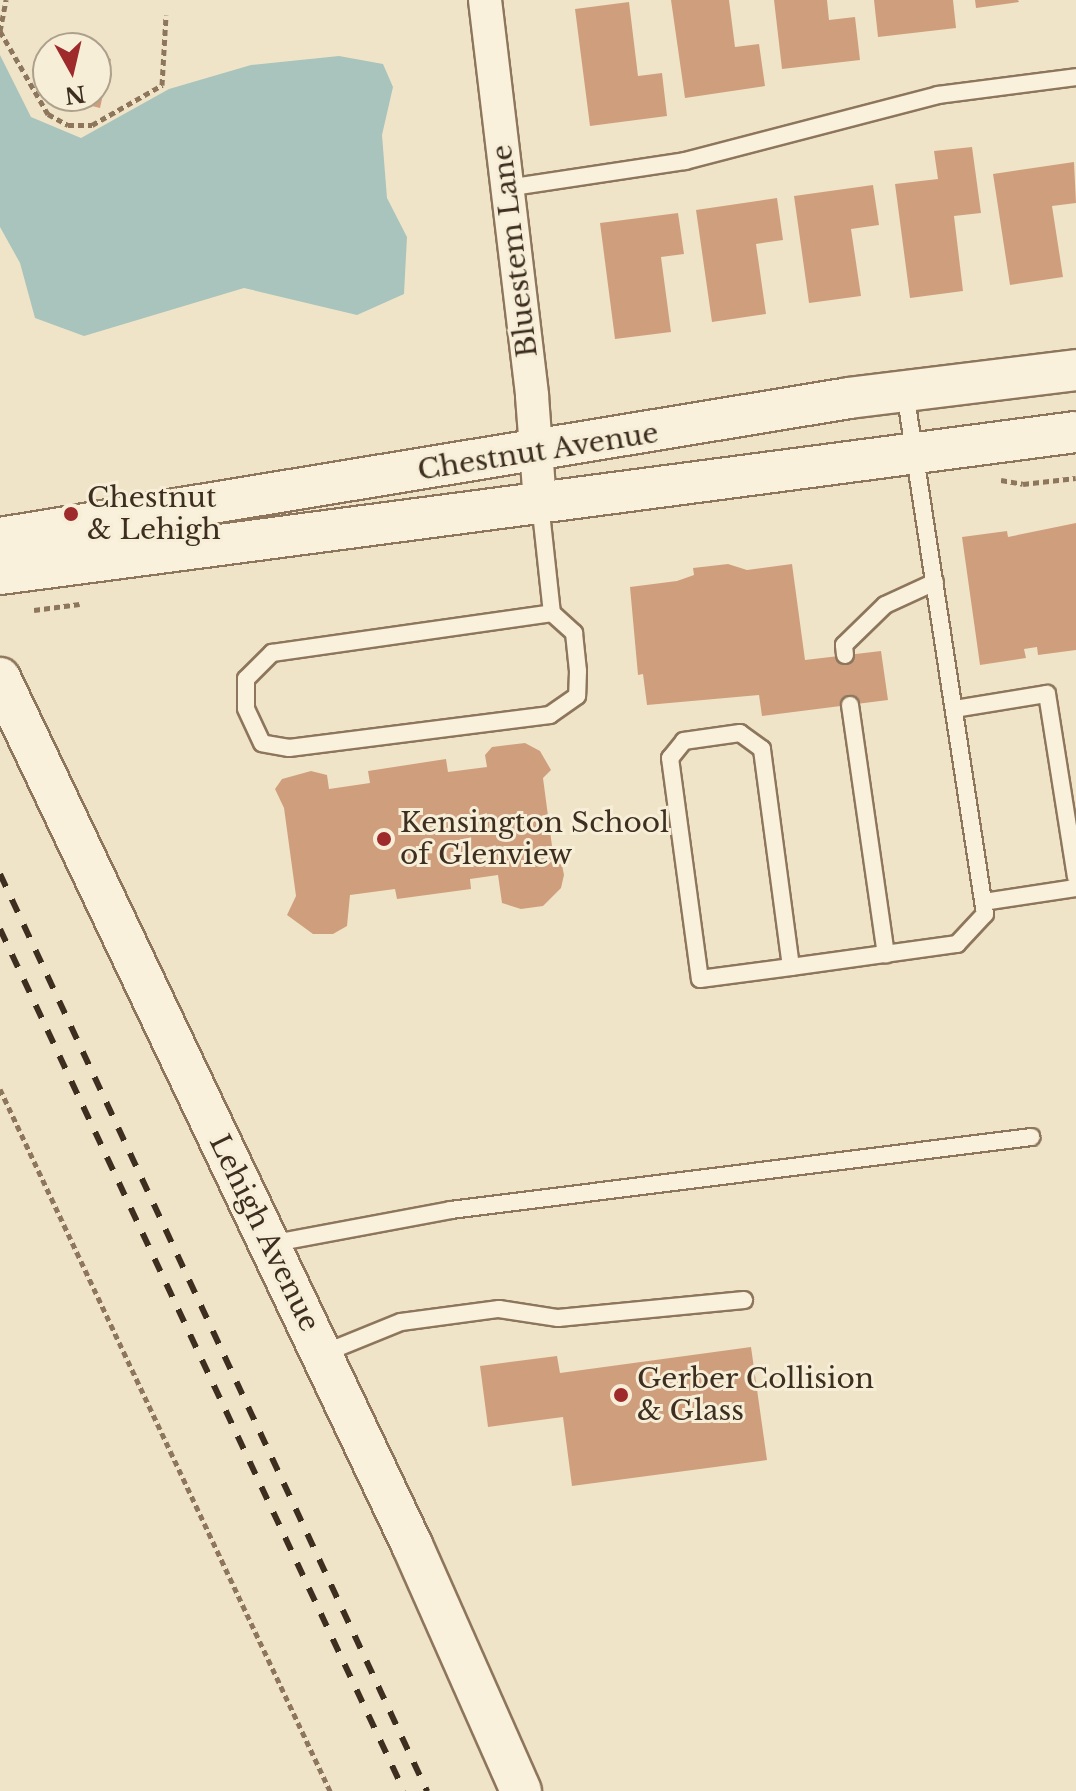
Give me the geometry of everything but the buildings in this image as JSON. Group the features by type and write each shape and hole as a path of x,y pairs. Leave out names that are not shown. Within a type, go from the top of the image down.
{"street":[{"name":"Bluestem Lane","path":"485,0 538,453 540,503"},
{"name":"Chestnut Avenue","path":"0,538 905,391 1076,370"},
{"name":"Chestnut Avenue","path":"0,574 1076,432"},
{"name":"Lehigh Avenue","path":"0,678 322,1354 521,1791"}],"lane":[{"path":"507,188 685,161 938,95 1076,77"},
{"path":"791,967 762,749 740,733 684,741 670,758 700,979 791,967 957,944 985,914 905,391"},
{"path":"540,503 552,613 574,633 578,671 577,696 550,715 289,748 262,743 246,708 246,679 272,653 552,613"},
{"path":"845,655 844,645 885,605 935,582"},
{"path":"954,709 1047,694 1076,877"},
{"path":"850,705 886,954"},
{"path":"984,902 1076,888"},
{"path":"268,1244 451,1210 1031,1137"},
{"path":"322,1354 401,1322 499,1309 558,1318 744,1300"}],"path":[{"path":"6,0 0,31 48,114 68,125 92,125 162,85 166,15"},
{"path":"0,1089 330,1791"}],"water":[{"path":"0,55 31,117 81,138 169,89 251,65 339,56 383,64 393,87 382,135 387,198 407,237 404,294 357,315 244,288 84,336 35,318 20,263 0,227"}],"railway":[{"path":"0,874 427,1791"},
{"path":"0,929 404,1791"}],"place":[{"name":"Chestnut & Lehigh","path":"71,514"},
{"name":"Kensington School of Glenview","path":"384,839"},
{"name":"Gerber Collision & Glass","path":"621,1395"}]}
